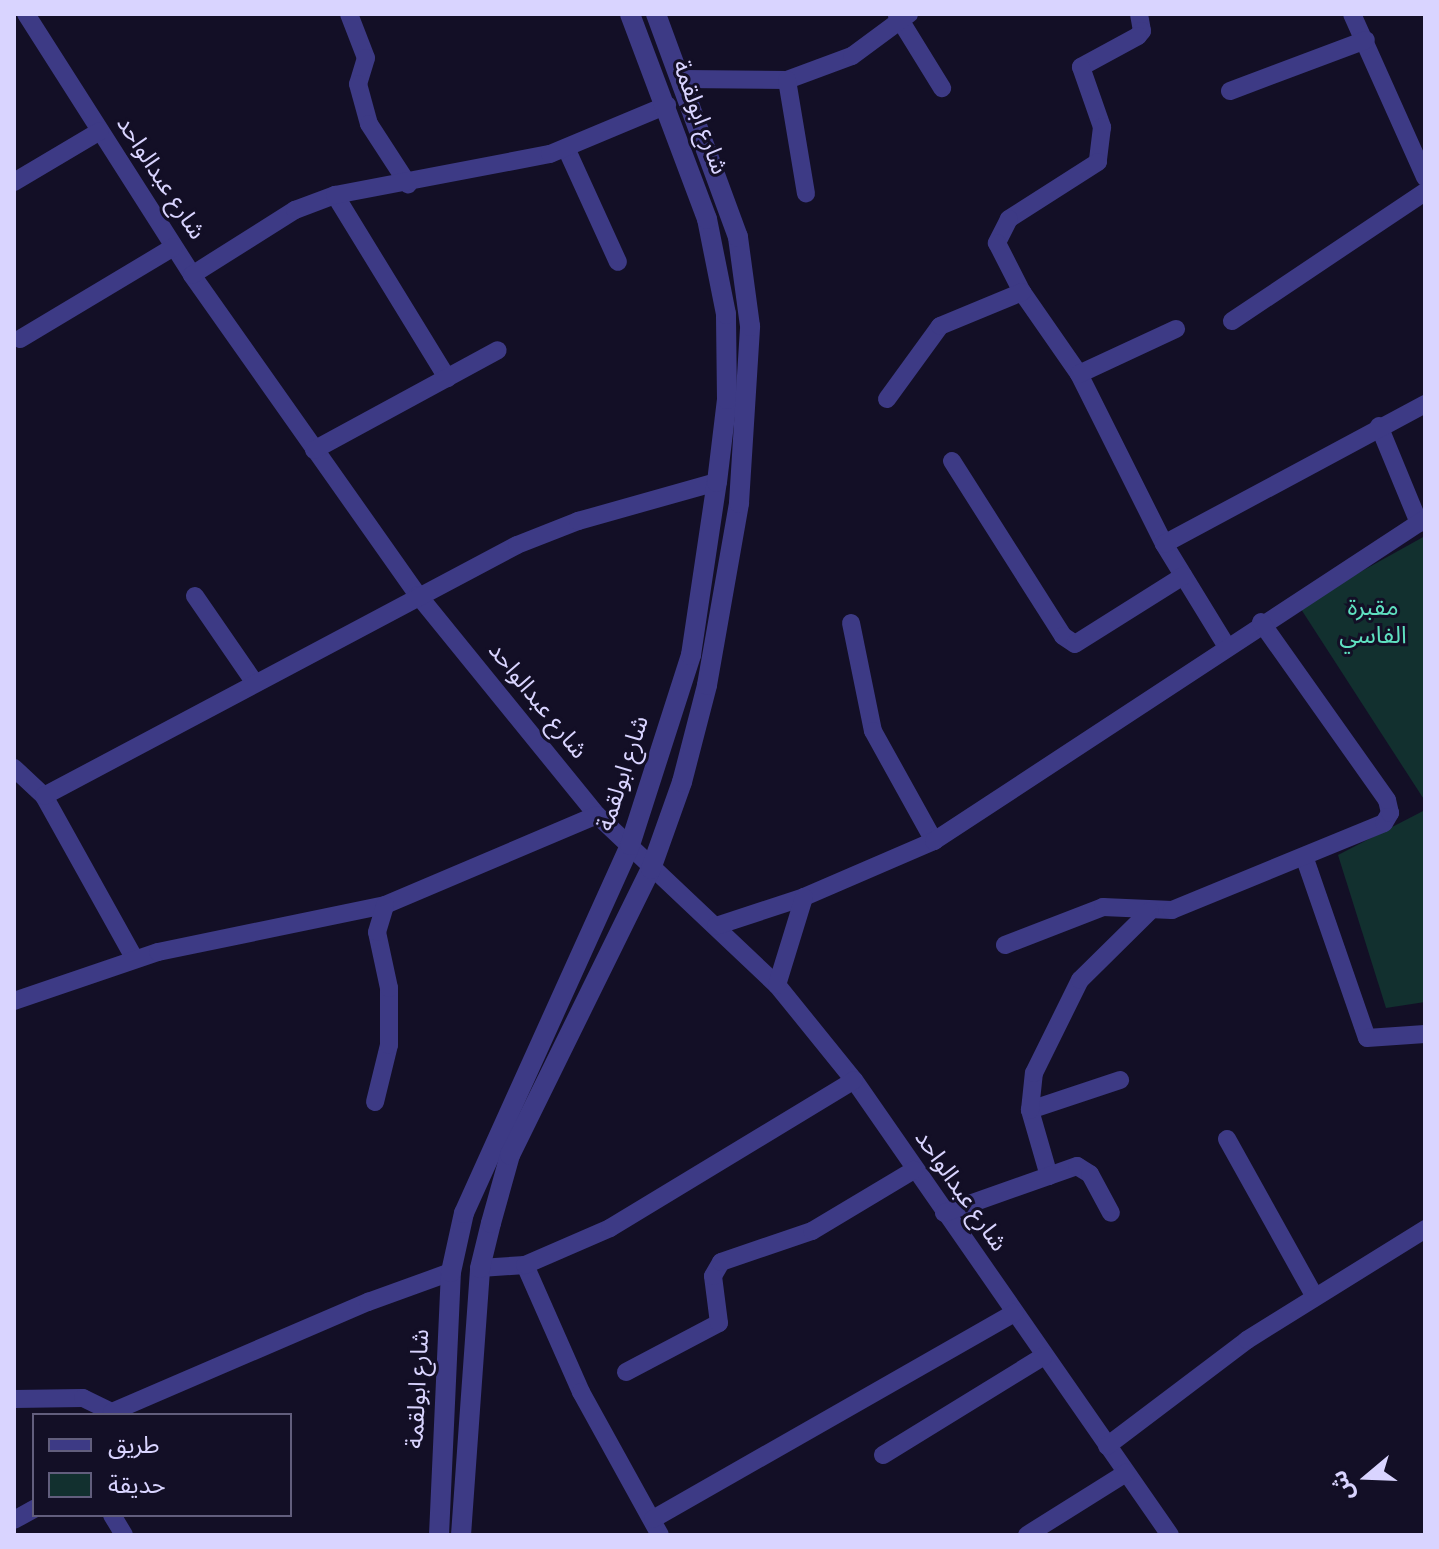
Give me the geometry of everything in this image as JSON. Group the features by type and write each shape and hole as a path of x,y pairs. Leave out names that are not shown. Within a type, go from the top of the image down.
{"street":[{"path":"349,14 366,58 358,84 369,124 408,184"},
{"name":"شارع ابولقمة","path":"439,1535 451,1272 464,1213 489,1151 630,845 691,655 717,482 727,399 726,314 707,219 667,105 630,14"},
{"name":"شارع ابولقمة","path":"461,1535 480,1268 510,1155 651,869 682,782 707,685 728,578 748,420 750,326 738,237 683,79 656,14"},
{"path":"1139,14 1142,31 1138,36 1081,67 1102,127 1098,162 1009,219 1000,230 997,243 1004,263 1022,292 1079,374 1164,544 1226,645"},
{"path":"1352,14 1425,177"},
{"path":"683,79 787,80 852,56 903,17 942,88"},
{"name":"شارع عبدالواحد","path":"23,21 100,131 192,275 418,595 597,815 777,985 854,1080 1170,1535"},
{"path":"1230,91 1366,40"},
{"path":"787,80 806,193"},
{"path":"192,275 295,210 335,195 408,184 566,148 667,105"},
{"path":"14,182 100,131"},
{"path":"566,148 618,262"},
{"path":"1232,321 1425,192"},
{"path":"335,195 447,378"},
{"path":"20,339 174,247"},
{"path":"887,399 940,326 1022,292"},
{"path":"1079,374 1176,329"},
{"path":"314,450 498,350"},
{"path":"1164,544 1425,404"},
{"path":"716,926 804,897 934,841 1261,622 1422,521 1379,426"},
{"path":"952,461 1063,636 1075,644 1183,576"},
{"path":"44,796 418,595 546,532 717,482"},
{"path":"195,596 254,682"},
{"path":"1005,945 1103,907 1172,910 1305,859 1384,823 1390,813 1387,800 1261,622"},
{"path":"851,623 873,731 934,841"},
{"path":"14,768 44,796 134,958"},
{"path":"14,1001 134,958 385,905 597,815"},
{"path":"1305,859 1367,1038 1376,1042 1425,1034"},
{"path":"777,985 804,897"},
{"path":"375,1102 389,1045 389,988 377,932 385,905"},
{"path":"1049,1176 1030,1110 1034,1073 1080,980 1150,911"},
{"path":"480,1268 525,1265 610,1228 854,1080"},
{"path":"1030,1110 1120,1080"},
{"path":"1227,1139 1314,1295"},
{"path":"944,1213 1083,1166 1111,1213"},
{"path":"626,1372 719,1323 713,1276 721,1262 812,1231 914,1170"},
{"path":"1107,1446 1314,1295 1425,1229"},
{"path":"525,1265 581,1392 656,1527 1014,1313"},
{"path":"14,1399 83,1398 112,1413 368,1302 451,1272"},
{"path":"883,1455 1044,1356"},
{"path":"1027,1535 1126,1473"},
{"path":"14,1520 32,1510"},
{"path":"113,1517 124,1535"}],"green space":[{"name":"مقبرة الفاسي","path":"1425,536 1425,801 1299,606"},
{"path":"1425,810 1425,1002 1386,1008 1338,855"}]}
